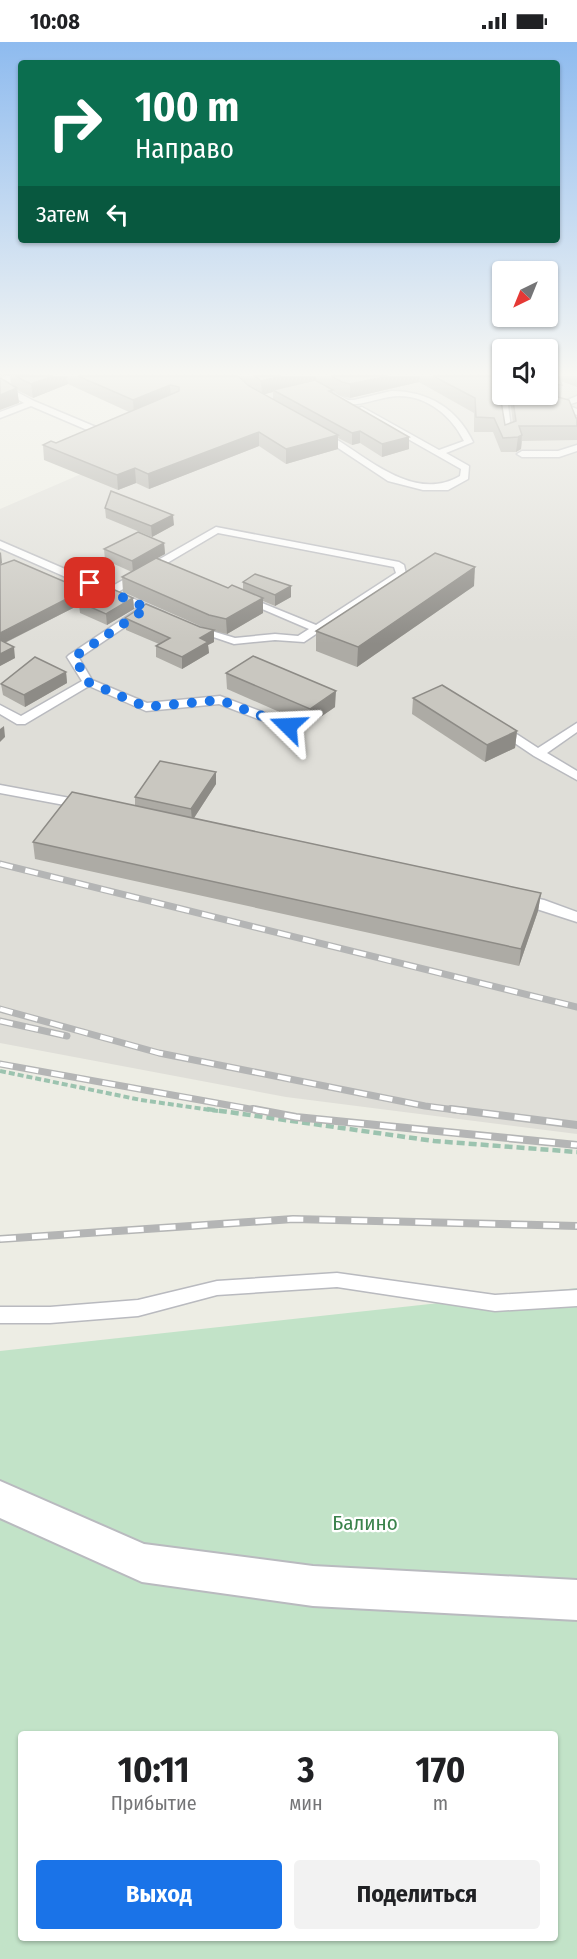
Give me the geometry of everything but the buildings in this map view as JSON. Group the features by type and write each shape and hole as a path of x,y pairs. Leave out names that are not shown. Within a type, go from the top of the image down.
{"street":[{"path":"0,1499 142,1563 313,1586 577,1600"}],"lane":[{"path":"371,465 391,479 423,488 448,487 465,477 466,468 462,465"},
{"path":"0,543 30,557 205,634 234,641 275,637 300,640 401,574 399,565 216,530 166,567 110,592"},
{"path":"13,565 30,557"},
{"path":"234,594 317,629"},
{"path":"147,608 74,657 88,682 146,707 220,700 288,726"},
{"path":"0,709 21,721 88,682"},
{"path":"492,724 577,776"},
{"path":"538,753 577,727"},
{"path":"3,792 102,808"},
{"path":"505,895 539,903 577,917"},
{"path":"0,1315 50,1315 138,1308 217,1288 338,1280 495,1304 577,1298"}],"path":[{"path":"0,1071 141,1101 434,1141 577,1152"}],"shaded area":[{"path":"101,465 577,465 577,1134 286,1097 0,1043 0,509"}],"green space":[{"name":"Балино","path":"577,1288 577,1959 0,1959 0,1351"}],"railway":[{"path":"0,864 577,1007"},
{"path":"0,1009 159,1053 425,1106 463,1111"},
{"path":"0,1021 67,1036"},
{"path":"0,1064 261,1111"},
{"path":"253,1109 296,1117 577,1145"},
{"path":"451,1109 577,1125"},
{"path":"0,1239 293,1219 577,1226"}],"route":[{"path":"90,583 147,608 74,657 88,682 146,707 220,700 288,726"}]}
